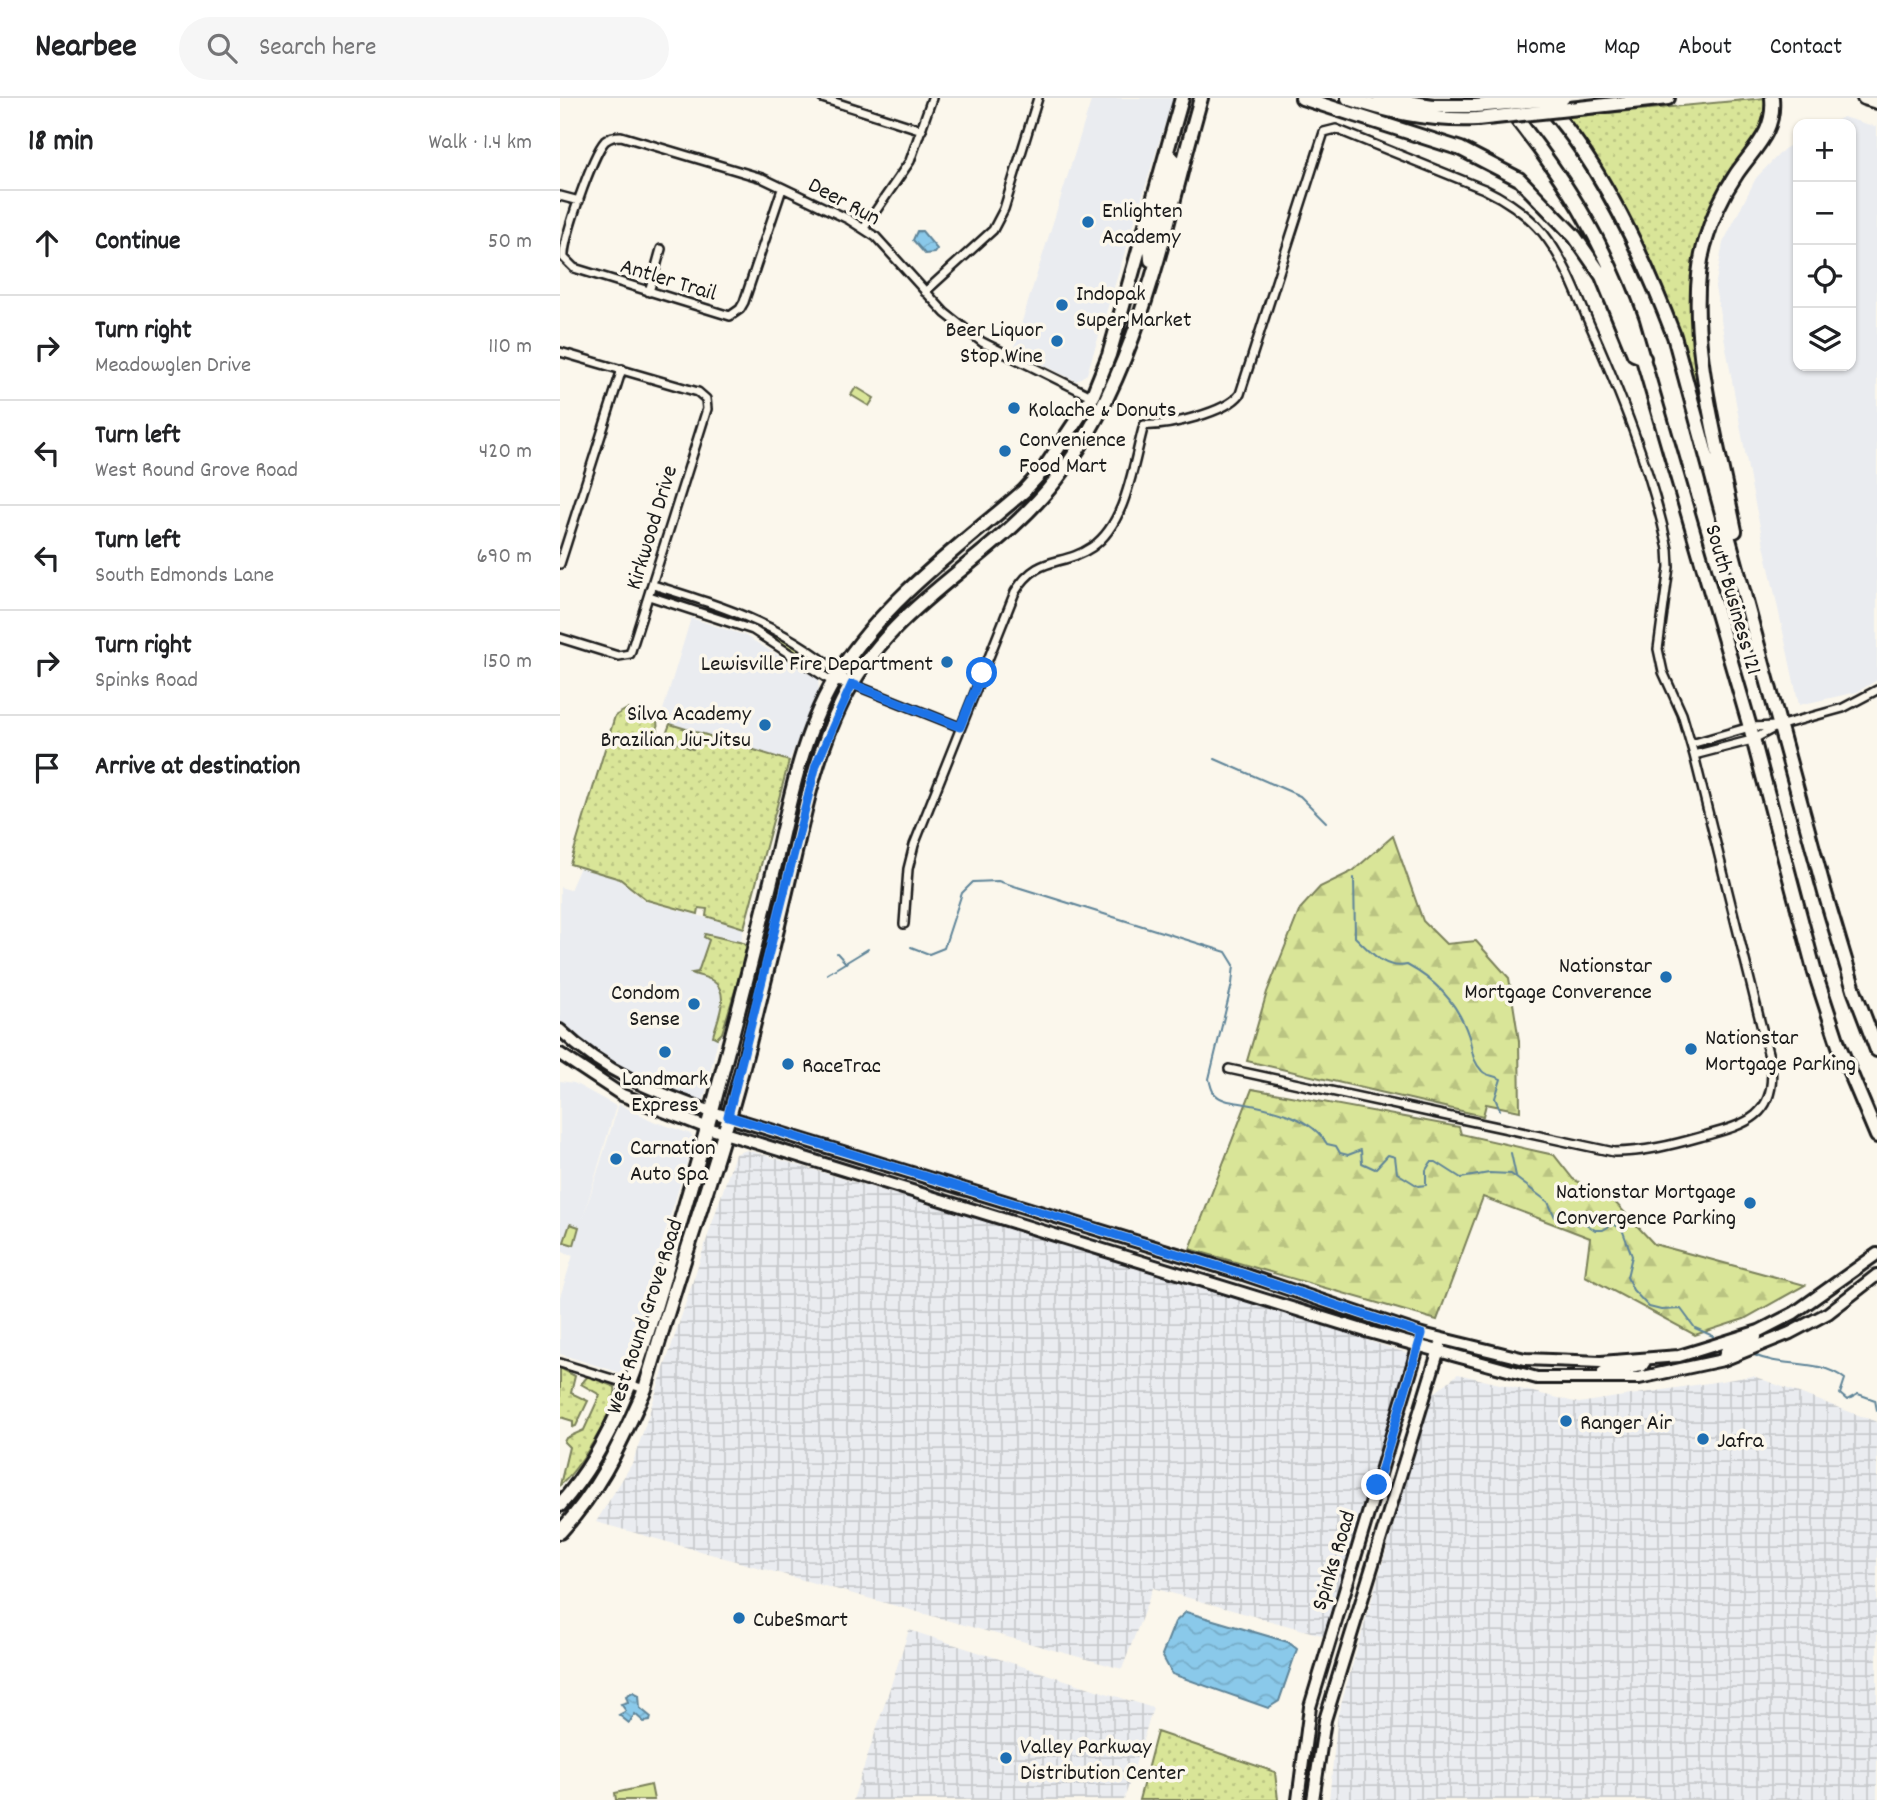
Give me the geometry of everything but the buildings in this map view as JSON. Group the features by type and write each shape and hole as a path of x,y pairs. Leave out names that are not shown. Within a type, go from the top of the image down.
{"main road":[{"name":"West Round Grove Road","path":"560,1532 599,1484 629,1429 748,981 799,767 813,724 836,677 862,640 903,594 1024,491 1044,469 1092,397 1109,355 1181,98"},
{"name":"West Round Grove Road","path":"560,1505 602,1446 638,1387 724,1133 816,765 852,684 884,636 1016,525 1056,481 1106,404 1134,335 1203,98"},
{"path":"1302,98 1401,129 1494,164 1519,179 1542,199 1576,237 1602,276 1634,354 1644,358"},
{"path":"1325,98 1393,122 1401,129"},
{"path":"1348,98 1372,107 1434,119 1563,98"},
{"path":"1380,98 1476,112 1588,107 1668,98"},
{"name":"South Business 121","path":"1500,98 1577,201 1619,286 1644,358 1751,733 1815,973 1839,1046 1877,1136"},
{"name":"South Business 121","path":"1540,98 1563,122 1603,186 1658,294 1674,336 1778,726 1851,981 1877,1050"},
{"path":"1751,624 1752,616 1699,337 1698,287 1700,264 1712,221 1739,171 1766,136 1772,104 1780,98"},
{"path":"1864,98 1877,102"},
{"path":"1152,271 1150,242 1174,160 1167,153"},
{"path":"560,1030 584,1053 629,1081 712,1112 1170,1251 1367,1313 1422,1334 1525,1359 1601,1362 1679,1356 1759,1331 1794,1313 1877,1254"},
{"path":"575,1065 584,1053"},
{"path":"560,1054 622,1096 708,1128 1437,1353 1537,1378 1639,1378 1723,1360 1818,1318 1877,1276"},
{"path":"1161,1266 1170,1251"},
{"path":"1723,1360 1726,1351 1756,1339 1759,1331"},
{"name":"Spinks Road","path":"1298,1800 1310,1707 1422,1334"},
{"name":"Spinks Road","path":"1313,1800 1325,1720 1442,1340"},
{"path":"1597,1379 1602,1372 1642,1366 1646,1360"},
{"path":"1300,1780 1314,1780"}],"street":[{"path":"822,98 922,130"},
{"path":"864,228 910,160 932,98"},
{"path":"925,292 993,230 1004,209 1038,98"},
{"path":"904,924 908,869 914,845 960,727 1022,581 1046,563 1088,550 1101,539 1113,523 1144,425 1218,410 1233,403 1240,394 1324,132 1336,129 1504,199 1530,219 1555,250 1623,399 1665,539 1669,567 1658,649 1663,672 1682,714 1694,755 1771,1065 1771,1092 1762,1109 1749,1122 1729,1130 1657,1148 1601,1151 1229,1069"},
{"name":"Deer Run","path":"579,201 599,150 614,136 762,178 864,228 893,254 925,292 982,342 1106,404"},
{"name":"Antler Trail","path":"579,201 563,253 566,262 574,268 723,315 736,313 744,302 782,190"},
{"path":"560,195 579,201"},
{"path":"649,292 661,249"},
{"path":"560,352 622,369 560,564"},
{"name":"Kirkwood Drive","path":"560,638 618,656 630,654 707,409 706,399 698,392 622,369"},
{"path":"653,585 761,621 836,677"},
{"path":"649,596 752,630 836,677 960,727"},
{"path":"1691,744 1751,733 1843,708 1877,690"},
{"path":"1694,755 1751,733 1778,726"},
{"path":"560,1363 638,1387"}],"shaded area":[{"path":"1092,98 1173,98 1087,374 1076,381 1013,350"},
{"path":"1856,121 1877,127 1877,680 1857,692 1799,705 1751,485 1715,287 1723,243 1756,178 1784,149 1793,144 1793,371 1856,371"},
{"path":"691,618 744,635 818,679 819,690 789,761 660,720"},
{"path":"580,867 618,879 645,901 744,928 703,1103 614,1065 560,1021 560,887 570,890"},
{"path":"560,1081 574,1083 616,1106 583,1218 619,1104 653,1121 691,1134 694,1140 621,1373 560,1354 560,1297 573,1255 560,1251"},
{"path":"747,1150 1347,1329 1369,1341 1410,1354 1325,1636 1153,1588 1122,1669 596,1522 633,1462 735,1154"},
{"path":"1458,1374 1579,1403 1753,1376 1877,1422 1877,1800 1329,1800 1338,1714 1432,1395"},
{"path":"909,1630 1153,1708 1124,1800 853,1800"}],"green space":[{"path":"1765,98 1767,120 1739,165 1697,267 1720,483 1690,363 1665,293 1631,225 1566,117"},
{"path":"856,387 874,398 869,406 851,395"},
{"path":"743,618 768,629 827,668 826,672 742,622"},
{"path":"627,709 657,719 658,735 692,749 700,733 789,761 744,928 706,916 707,909 699,908 698,914 647,900 620,879 570,864 615,716"},
{"path":"670,724 699,733 693,749 665,737"},
{"path":"1393,836 1423,921 1446,944 1476,941 1509,978 1519,1041 1520,1111 1486,1104 1483,1116 1247,1061 1267,992 1300,909 1320,887 1353,871"},
{"path":"705,934 743,943 748,948 722,1033 717,1038 713,1036 721,1007 721,992 713,981 692,973 698,972 709,940 704,937"},
{"path":"1252,1089 1459,1127 1461,1134 1554,1155 1573,1179 1613,1200 1654,1244 1805,1285 1744,1319 1695,1335 1585,1276 1590,1238 1483,1197 1437,1320 1190,1249"},
{"path":"570,1224 579,1227 574,1245 564,1242"},
{"path":"560,1368 575,1376 571,1393 588,1401 573,1427 573,1421 560,1417"},
{"path":"588,1376 615,1387 614,1397 595,1439 576,1468 560,1485 569,1447 564,1442 566,1438 584,1430 600,1395 581,1384"},
{"path":"1157,1732 1275,1772 1278,1800 1139,1800"},
{"path":"651,1785 654,1800 616,1800 615,1793"}],"water":[{"path":"917,231 922,231 937,249 934,253 925,254 913,240"},
{"path":"1186,1612 1288,1642 1297,1649 1279,1701 1268,1708 1172,1674 1162,1655 1175,1622"},
{"path":"633,1692 639,1695 640,1708 651,1717 650,1721 644,1722 635,1714 629,1723 619,1715 626,1711 621,1704 628,1702 626,1696"}],"waterway":[{"path":"1215,759 1300,796 1326,822"},
{"path":"1354,878 1355,937 1378,959 1391,965 1407,965 1428,978 1445,994 1464,1025 1478,1067 1486,1074 1501,1079 1495,1098 1500,1110"},
{"path":"911,947 929,954 944,948 962,893 973,882 998,881 1226,952 1234,965 1232,984 1209,1079 1218,1097 1268,1109 1302,1121 1312,1127 1327,1144 1336,1146 1340,1153 1348,1155 1361,1150 1362,1163 1375,1169 1388,1155 1395,1157 1397,1173 1418,1186 1426,1185 1426,1170 1431,1162 1436,1162 1461,1178 1489,1173 1511,1174 1548,1202 1555,1217 1574,1216 1595,1230 1603,1230 1613,1224 1622,1229 1632,1256 1627,1277 1633,1290 1649,1307 1661,1310 1681,1309 1695,1328 1713,1336"},
{"path":"827,974 868,949"},
{"path":"837,953 846,963"},
{"path":"1511,1153 1516,1176"},
{"path":"1754,1355 1835,1372 1845,1379 1840,1394 1847,1400 1858,1394 1875,1400 1877,1410"}],"place":[{"name":"Enlighten Academy","path":"1088,222"},
{"name":"Indopak Super Market","path":"1062,305"},
{"name":"Beer Liquor Stop Wine","path":"1057,341"},
{"name":"Kolache & Donuts","path":"1014,408"},
{"name":"Convenience Food Mart","path":"1005,451"},
{"name":"Lewisville Fire Department","path":"947,662"},
{"name":"Silva Academy Brazilian Jiu-Jitsu","path":"765,725"},
{"name":"Nationstar Mortgage Converence","path":"1666,977"},
{"name":"Condom Sense","path":"694,1004"},
{"name":"Nationstar Mortgage Parking","path":"1691,1049"},
{"name":"Landmark Express","path":"665,1052"},
{"name":"RaceTrac","path":"788,1064"},
{"name":"Carnation Auto Spa","path":"616,1159"},
{"name":"Nationstar Mortgage Convergence Parking","path":"1750,1203"},
{"name":"Ranger Air","path":"1566,1421"},
{"name":"Jafra","path":"1703,1439"},
{"name":"CubeSmart","path":"739,1618"},
{"name":"Valley Parkway Distribution Center","path":"1006,1758"}],"route":[{"path":"982,673 960,727 852,684 816,765 750,1039 728,1116 1243,1274 1367,1313 1422,1334 1377,1485"}]}
